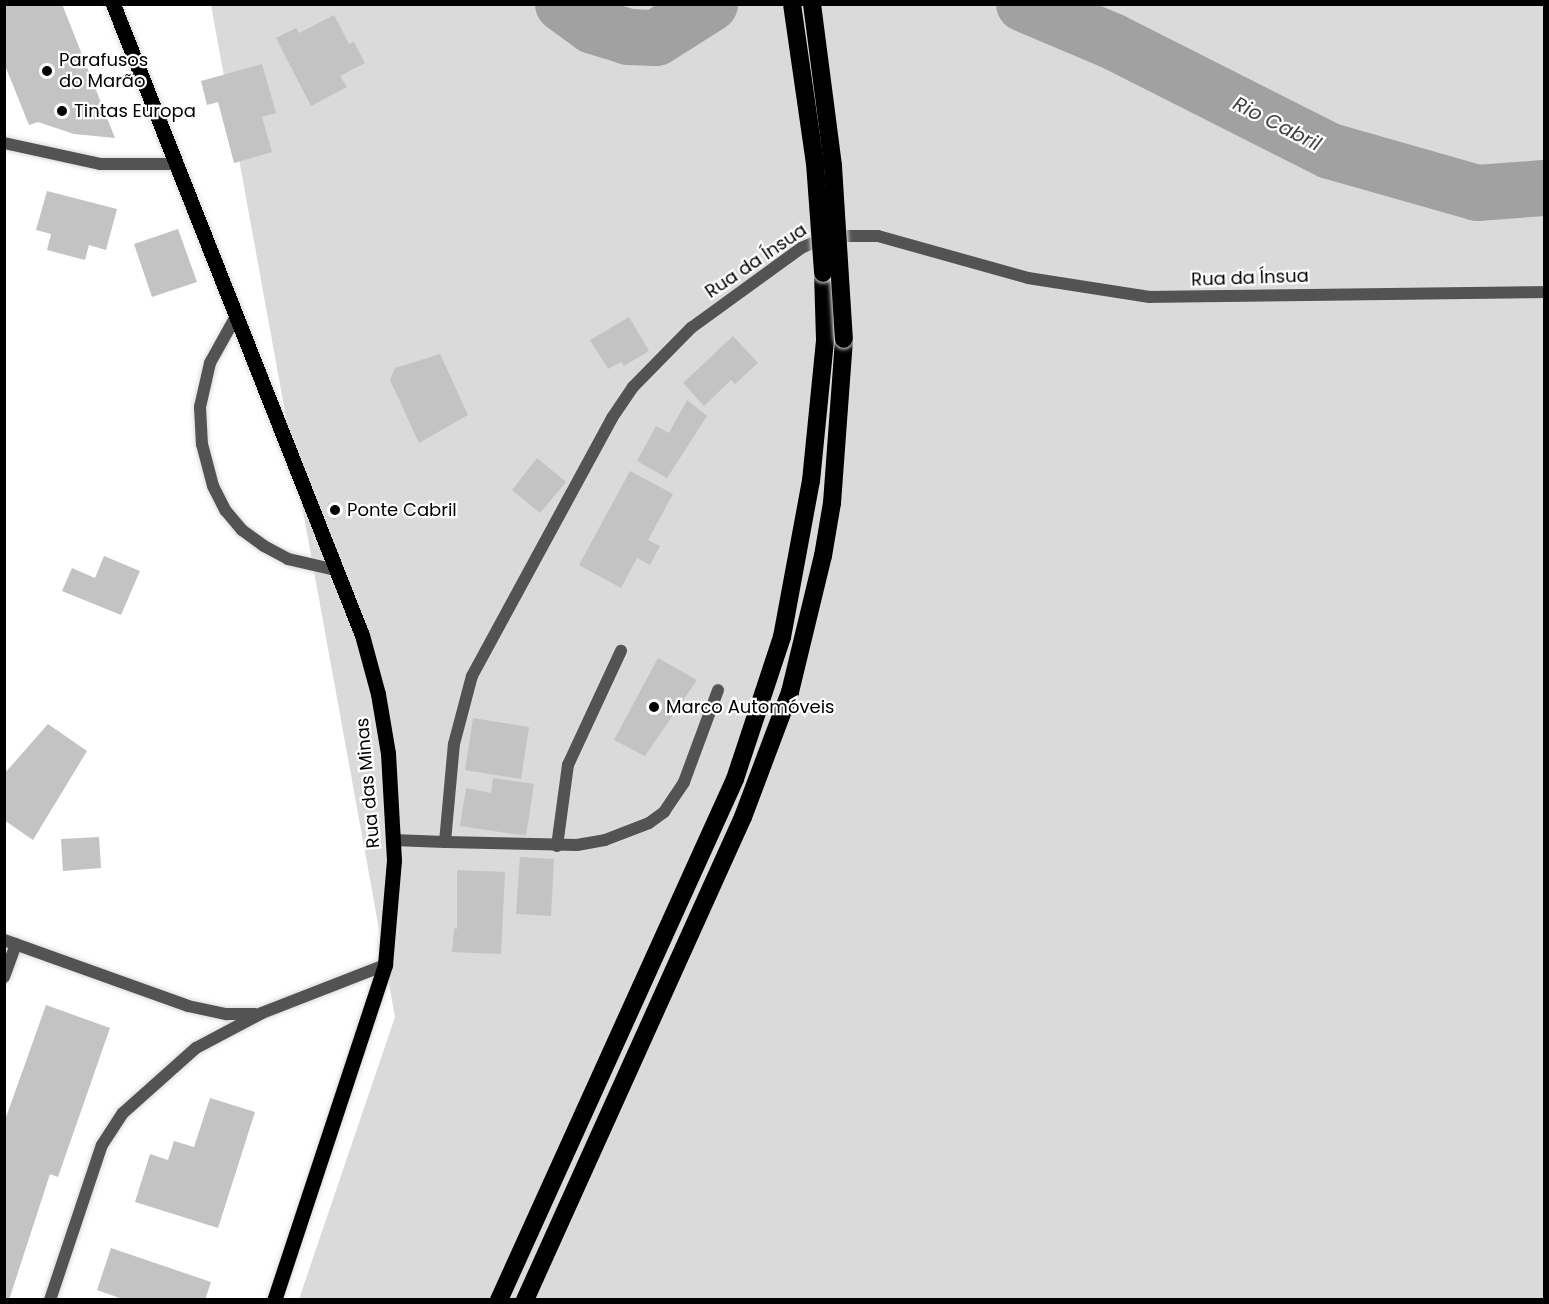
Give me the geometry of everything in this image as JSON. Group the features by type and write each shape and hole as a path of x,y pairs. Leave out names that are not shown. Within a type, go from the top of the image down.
{"highway":[{"path":"499,1299 735,778 782,637 800,555 825,340 815,163 792,4"},
{"path":"525,1299 743,817 786,702 812,608 830,514 844,339 833,166 812,4"}],"main road":[{"name":"Rua das Minas","path":"113,4 234,318 362,634 378,694 388,753 393,840 392,905 385,965 274,1299"}],"street":[{"path":"4,143 100,164 175,164"},
{"name":"Rua da Ínsua","path":"445,842 454,744 472,676 612,418 633,387 691,328 801,248 829,236 878,236 1028,278 1150,297 1545,292"},
{"path":"234,318 210,363 200,407 202,444 213,486 225,511 242,530 264,546 288,559 336,570"},
{"path":"557,846 568,765 621,651"},
{"path":"393,840 557,846 605,840 628,833 664,812 684,782 718,690"},
{"path":"4,977 10,942 188,1006 227,1014 262,1013"},
{"path":"50,1299 99,1151 113,1124 183,1057 262,1013 385,965"}],"shaded area":[{"path":"211,5 1544,5 1544,1299 299,1299 395,1017"}],"building":[{"path":"4,4 62,4 115,138 74,134 38,122 29,125 4,63"},
{"path":"334,15 349,44 354,42 365,63 340,76 347,87 311,106 276,38 296,28 299,33"},
{"path":"262,64 276,113 262,117 272,152 234,163 218,102 207,105 201,81"},
{"path":"47,191 117,209 106,250 89,245 85,260 47,250 51,234 36,230"},
{"path":"178,229 197,282 152,297 134,244"},
{"path":"629,317 649,351 624,366 621,362 608,369 590,340"},
{"path":"733,336 758,363 735,384 731,380 704,406 683,383"},
{"path":"440,354 468,415 419,443 390,380 395,368"},
{"path":"687,400 707,416 667,478 637,461 656,426 669,433"},
{"path":"537,458 566,482 540,513 512,490"},
{"path":"630,471 673,494 648,540 660,546 650,565 637,558 621,588 579,565"},
{"path":"336,501 341,517 333,520 328,503"},
{"path":"104,556 140,571 121,615 62,591 72,568 95,578"},
{"path":"658,658 697,680 645,756 614,740"},
{"path":"473,718 529,727 521,779 465,770"},
{"path":"48,724 87,751 33,840 4,820 4,774"},
{"path":"493,778 534,784 526,836 460,826 466,788 491,793"},
{"path":"99,837 101,868 63,871 61,839"},
{"path":"520,857 554,859 551,916 516,914"},
{"path":"457,870 505,872 501,954 452,952 454,928 457,929"},
{"path":"46,1005 110,1028 58,1177 50,1174 9,1300 4,1300 4,1123"},
{"path":"210,1098 255,1112 218,1228 135,1202 150,1154 168,1160 174,1141 194,1147"},
{"path":"111,1248 211,1282 205,1300 125,1300 97,1290"}],"waterway":[{"name":"Rio Cabril","path":"563,4 593,26 628,37 656,38 710,4"},
{"name":"Rio Cabril","path":"1024,4 1112,41 1330,151 1477,193 1544,188"}],"place":[{"name":"Parafusos do Marão","path":"47,71"},
{"name":"Tintas Europa","path":"62,111"},
{"name":"Ponte Cabril","path":"335,510"},
{"name":"Marco Automóveis","path":"654,707"}]}
